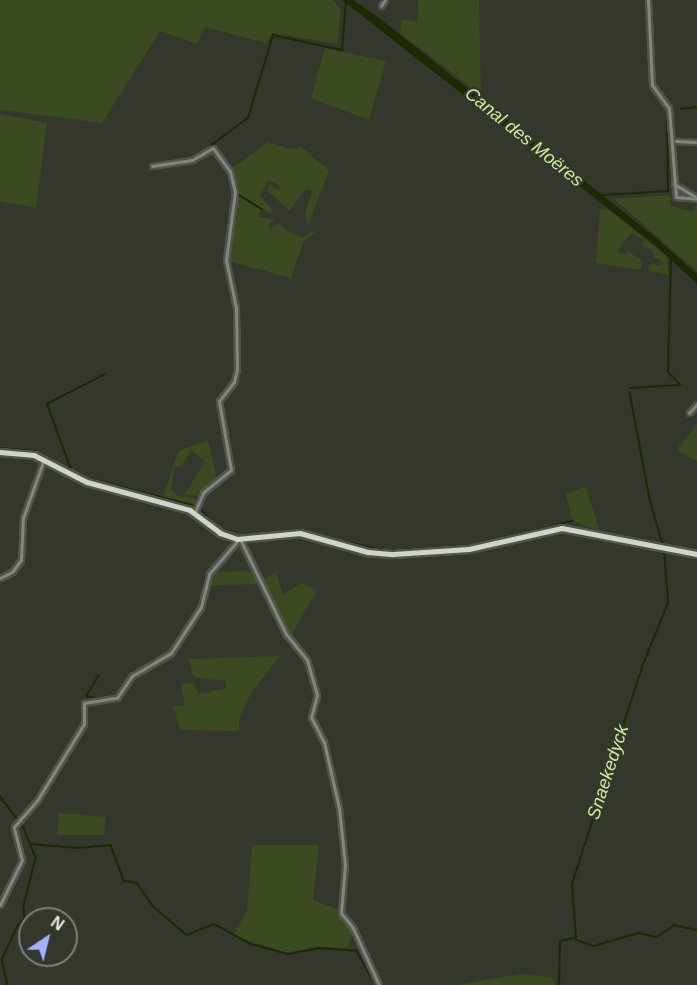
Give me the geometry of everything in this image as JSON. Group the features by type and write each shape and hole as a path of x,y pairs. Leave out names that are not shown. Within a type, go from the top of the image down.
{"main road":[{"path":"0,452 29,453 89,482 195,512 220,533 239,539 300,533 368,552 390,554 469,549 562,528 697,554"}],"street":[{"path":"381,6 385,0"},
{"path":"648,0 653,87 670,111 672,180 675,197"},
{"path":"676,141 697,142"},
{"path":"152,166 194,160 213,148 230,171 235,192 226,260 236,308 237,371 234,382 219,401 231,469 228,475 203,493 195,512"},
{"path":"672,180 681,190 697,198"},
{"path":"675,197 681,190"},
{"path":"675,197 697,198"},
{"path":"689,413 697,404"},
{"path":"0,578 12,572 21,560 22,520 44,459"},
{"path":"0,905 21,861 21,847 13,830 38,800 84,724 85,702 117,698 132,675 171,653 201,607 209,574 239,539 286,634 307,660 317,695 311,717 324,742 339,804 345,863 340,913 353,928 379,985"}],"shaded area":[{"path":"0,0 333,0 341,9 337,44 273,33 266,43 205,27 197,44 160,31 102,123 0,110"},
{"path":"418,0 479,0 481,95 400,33 402,19 417,22"},
{"path":"325,48 386,61 369,120 311,98"},
{"path":"0,114 47,123 36,208 0,201"},
{"path":"268,142 290,149 301,147 329,170 308,226 305,214 312,191 306,189 289,211 267,190 270,184 278,190 281,187 269,180 260,195 273,211 271,214 261,208 258,217 275,219 269,224 271,229 279,223 285,230 302,238 311,231 317,232 304,241 291,278 228,261 233,224 237,220 230,170"},
{"path":"670,195 671,206 693,212 697,203 697,271 614,199"},
{"path":"608,209 666,256 669,275 648,271 651,263 660,266 661,260 654,258 652,250 642,246 644,240 631,233 617,252 626,255 628,251 642,261 641,270 596,263 600,210"},
{"path":"697,425 697,461 676,450"},
{"path":"208,440 217,480 199,496 184,495 205,461 191,451 181,466 174,467 171,489 178,496 195,498 197,504 194,508 163,498 178,451"},
{"path":"586,487 600,531 572,521 566,494"},
{"path":"251,571 258,584 207,586 211,572"},
{"path":"276,572 283,595 302,583 317,590 290,637 279,610 260,581"},
{"path":"280,656 251,693 239,720 239,731 180,730 173,706 185,706 181,684 193,683 199,694 226,688 225,681 193,677 189,659"},
{"path":"59,813 106,817 104,835 57,835"},
{"path":"252,845 319,845 313,900 337,909 350,926 353,931 347,948 318,947 288,953 233,936 247,910"},
{"path":"519,974 552,977 555,985 458,985"}],"water":[{"name":"Canal des Moëres","path":"342,0 353,0 379,18 655,237 697,274 697,284 656,246"}],"waterway":[{"path":"210,146 248,118 273,35 342,50 346,0"},
{"name":"Snaekedyck","path":"681,109 697,107"},
{"name":"Snaekedyck","path":"602,195 668,191 667,109"},
{"path":"216,155 229,174 233,192"},
{"path":"236,193 262,209"},
{"name":"Snaekedyck","path":"630,388 680,385 668,372 671,258"},
{"path":"71,470 47,404 105,374"},
{"name":"Snaekedyck","path":"630,393 650,499 663,545"},
{"path":"0,448 35,451 70,470"},
{"path":"5,455 19,456"},
{"path":"45,463 98,487"},
{"path":"74,471 88,478 196,506"},
{"path":"221,481 233,474"},
{"path":"199,506 214,525 232,534"},
{"path":"484,543 572,521"},
{"path":"206,525 233,544"},
{"path":"251,536 294,530 387,551 476,545"},
{"name":"Snaekedyck","path":"559,985 560,941 576,938 572,884 642,667 668,603 664,550"},
{"path":"203,593 205,578 212,568"},
{"path":"123,687 129,675 147,665"},
{"path":"99,676 87,696 100,699"},
{"path":"0,796 24,828 36,858 24,906 25,919 17,928 2,960 8,985"},
{"path":"31,844 78,848 111,845 124,881 137,883 153,906 187,935 214,924 251,944 288,954 318,948 357,951 376,985"},
{"path":"576,940 594,946 639,933 657,937 674,925 697,930"}]}
